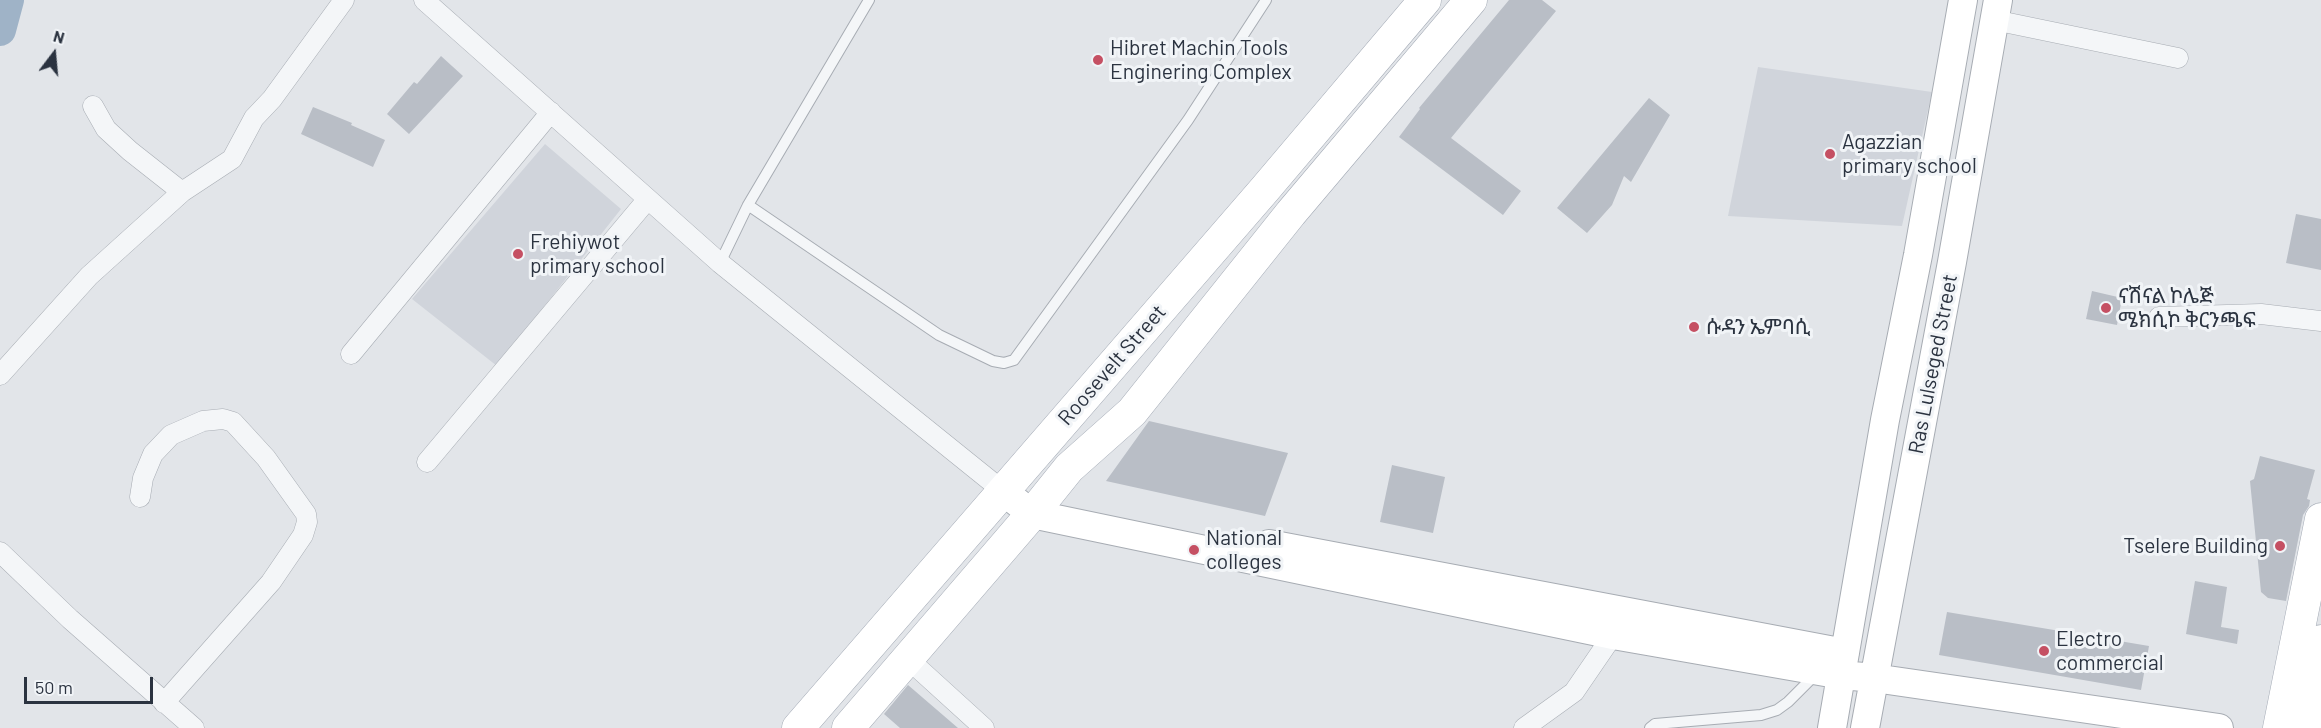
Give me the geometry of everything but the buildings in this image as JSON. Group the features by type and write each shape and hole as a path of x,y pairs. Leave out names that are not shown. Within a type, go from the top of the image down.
{"main road":[{"name":"Roosevelt Street","path":"798,728 1257,198 1425,0"},
{"name":"Roosevelt Street","path":"848,728 1069,468 1132,412 1299,204 1471,0"},
{"path":"2279,728 2321,519"},
{"path":"2305,728 2321,641"}],"street":[{"path":"0,375 90,276 182,192 236,154 254,118 272,99 344,0"},
{"path":"424,0 720,263 1037,508 1613,635 1836,666"},
{"name":"Ras Lulseged Street","path":"1832,728 1836,666 1918,255 1963,0"},
{"path":"1958,28 1995,18 2178,58"},
{"name":"Ras Lulseged Street","path":"1865,728 1995,18"},
{"path":"93,106 106,129 182,192"},
{"path":"351,354 551,112"},
{"path":"428,462 647,200"},
{"path":"2160,317 2261,314 2321,321"},
{"path":"140,497 142,478 153,454 171,435 203,421 223,419 233,422 266,458 306,514 307,522 303,535 271,582 164,703"},
{"path":"1037,508 1836,666 1874,678 2219,728"},
{"path":"0,552 79,627 194,728"},
{"path":"1524,728 1574,692 1613,635"},
{"path":"907,658 984,728"}],"lane":[{"path":"720,263 748,205 869,0"},
{"path":"748,205 939,334 993,361 1004,363 1014,360 1188,120 1266,0"},
{"path":"1650,728 1655,724 1761,715 1777,710 1836,666"},
{"path":"1758,728 1761,715"}],"shaded area":[{"name":"Agazzian primary school","path":"1758,67 1932,92 1902,226 1728,216"},
{"name":"Frehiywot primary school","path":"545,144 621,209 497,366 412,299"}],"waterway":[{"path":"0,30 8,0"}],"place":[{"name":"Hibret Machin Tools Enginering Complex","path":"1098,60"},
{"name":"Agazzian primary school","path":"1830,154"},
{"name":"Frehiywot primary school","path":"518,254"},
{"name":"ናሽናል ኮሌጅ ሜክሲኮ ቅርንጫፍ","path":"2106,308"},
{"name":"ሱዳን ኤምባሲ","path":"1694,327"},
{"name":"Tselere Building","path":"2280,546"},
{"name":"National colleges","path":"1194,550"},
{"name":"Electro commercial","path":"2044,651"}]}
